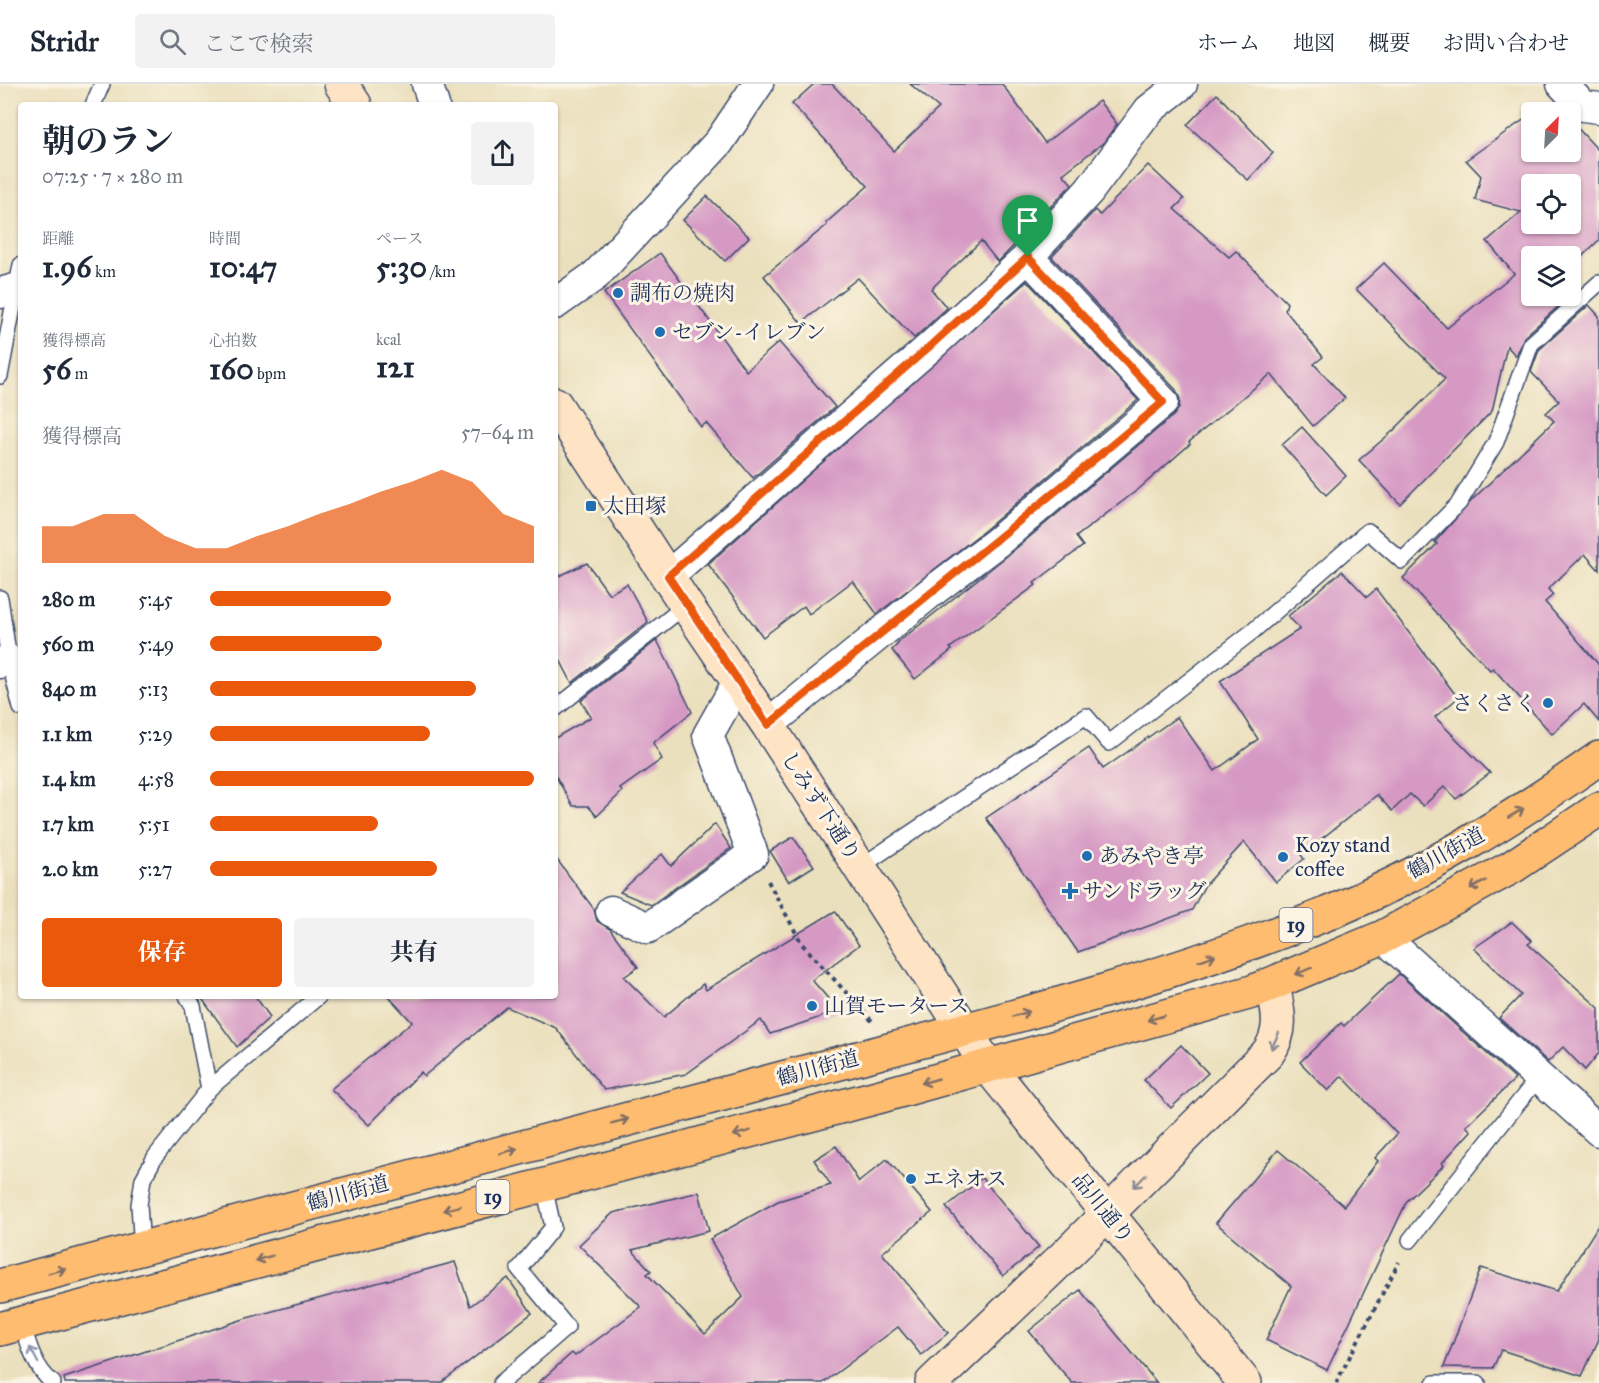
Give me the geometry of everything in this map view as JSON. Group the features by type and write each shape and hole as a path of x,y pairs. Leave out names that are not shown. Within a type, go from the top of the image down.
{"main road":[{"name":"鶴川街道","path":"0,1286 964,1029 1192,963 1329,914 1462,846 1527,807 1599,758"},
{"name":"鶴川街道","path":"11,1326 409,1218 544,1186 1273,985 1383,937 1512,867 1599,809"}],"street":[{"path":"341,84 353,102"},
{"path":"427,84 433,102"},
{"path":"558,302 596,275 650,217 718,142 758,84"},
{"path":"668,576 1028,257 1089,191 1149,110 1182,84"},
{"path":"1562,84 1583,105 1599,108"},
{"path":"768,725 930,592 996,543 1163,402 1028,257"},
{"name":"しみず下通り","path":"558,409 686,605 739,680 964,1029"},
{"path":"611,911 648,928 753,854 708,735 739,680"},
{"path":"1383,937 1599,1131"},
{"path":"934,1383 1108,1214 1268,1053 1277,1041 1280,1029 1273,985"},
{"name":"品川通り","path":"964,1029 987,1065 1245,1383"}],"lane":[{"path":"94,102 102,84"},
{"path":"0,376 12,282"},
{"path":"860,867 1086,716 1109,743 1253,631 1368,531 1402,561 1459,503 1496,442 1531,344 1599,283"},
{"path":"0,598 18,694"},
{"path":"558,707 686,605"},
{"path":"189,999 193,1006 209,1089"},
{"path":"142,1248 139,1205 143,1179 154,1157 209,1089 315,999"},
{"path":"1410,1240 1469,1161 1538,1078"},
{"path":"501,1383 567,1327 519,1269 553,1227 544,1186"},
{"path":"11,1326 30,1350 47,1378 53,1383"},
{"path":"1434,1383 1478,1383"}],"path":[{"path":"753,854 802,944 872,1021"},
{"path":"1336,1383 1410,1240"}],"building":[{"path":"814,84 832,84 894,151 939,108 910,84 1002,84 1045,143 1099,101 1117,124 1104,142 1063,174 1072,184 998,262 981,241 931,289 947,308 914,338 858,278 801,323 764,276 827,225 826,223 868,186 792,104"},
{"path":"1217,94 1273,153 1248,180 1187,125"},
{"path":"1521,122 1521,162 1581,162 1581,132 1599,151 1599,240 1581,257 1581,246 1521,246 1521,306 1559,306 1524,337 1516,356 1507,346 1492,411 1400,504 1359,460 1393,431 1445,379 1356,289 1384,263 1447,328 1514,274 1487,241 1521,212 1475,200 1481,176 1466,160"},
{"path":"1148,165 1184,199 1174,209 1229,257 1236,251 1287,303 1285,310 1323,357 1314,364 1345,398 1313,426 1271,374 1189,442 1190,444 1140,488 1076,537 1083,546 1034,583 1036,585 950,648 952,650 915,679 892,650 897,643 1007,556 1174,415 1179,408 1180,399 1176,390 1052,257 1095,210 1100,215"},
{"path":"707,196 749,237 725,261 683,220"},
{"path":"660,253 746,371 779,342 835,407 753,478 706,423 701,427 604,293"},
{"path":"1027,281 1138,400 985,530 877,614 853,581 809,614 804,606 763,637 708,564"},
{"path":"1589,305 1599,316 1599,570 1585,554 1548,589 1553,595 1545,602 1599,665 1599,722 1584,704 1552,734 1493,668 1490,670 1403,578 1437,544 1435,542 1473,499 1554,421 1546,413 1559,401 1531,372 1539,350"},
{"path":"1302,427 1346,476 1326,495 1282,445"},
{"path":"587,563 609,594 627,584 648,622 572,683 558,656 558,577"},
{"path":"1342,571 1367,597 1376,589 1458,698 1435,717 1490,773 1456,799 1445,786 1423,806 1410,794 1392,811 1377,795 1301,855 1304,859 1276,882 1244,842 1205,885 1192,910 1078,952 986,818 1089,748 1103,769 1177,717 1215,771 1258,739 1220,681 1300,629 1288,616"},
{"path":"657,640 692,712 653,743 662,759 620,789 622,792 597,816 588,806 573,806 558,780 558,736 591,717 581,701"},
{"path":"715,824 731,848 651,905 620,892 662,854 671,866"},
{"path":"793,837 814,866 789,882 770,851"},
{"path":"558,861 594,909 597,921 610,929 638,967 624,977 664,1017 703,984 706,990 835,911 859,945 812,980 839,1011 770,1034 761,1020 686,1074 604,1090 556,1028 507,1007 424,1076 421,1072 369,1125 331,1089 412,1022 391,999 558,999"},
{"path":"1512,922 1532,941 1528,944 1599,1008 1599,1053 1585,1070 1563,1047 1548,1062 1499,1018 1521,995 1474,948"},
{"path":"1399,974 1515,1079 1466,1126 1471,1131 1442,1163 1444,1165 1407,1201 1327,1370 1266,1340 1291,1286 1216,1223 1278,1150 1344,1206 1378,1161 1375,1158 1397,1134 1342,1076 1328,1091 1300,1062 1341,1023 1344,1026"},
{"path":"202,999 257,999 270,1017 237,1047"},
{"path":"1181,1045 1208,1073 1171,1108 1144,1080"},
{"path":"836,1146 859,1182 887,1159 932,1212 882,1253 948,1333 921,1355 898,1327 823,1383 538,1383 572,1353 575,1356 641,1307 579,1245 613,1213 699,1192 709,1231 632,1250 651,1271 647,1274 705,1334 743,1297 710,1239 778,1201 831,1185 814,1160"},
{"path":"982,1178 1039,1247 1003,1276 946,1207"},
{"path":"1599,1224 1599,1339 1582,1376 1501,1350 1493,1368 1444,1367 1481,1268 1557,1291"},
{"path":"455,1262 470,1306 508,1278 532,1313 441,1383 65,1383 64,1378 247,1318"},
{"path":"1080,1290 1157,1383 1072,1383 1029,1331"}],"place":[{"name":"調布の焼肉","path":"618,293"},
{"name":"セブン-イレブン","path":"660,332"},
{"name":"太田塚","path":"591,506"},
{"name":"さくさく","path":"1548,703"},
{"name":"あみやき亭","path":"1087,856"},
{"name":"Kozy stand coffee","path":"1283,857"},
{"name":"サンドラッグ","path":"1070,891"},
{"name":"山賀モータース","path":"812,1006"},
{"name":"エネオス","path":"911,1179"}],"route":[{"path":"1028,257 1163,402 996,543 930,592 768,725 668,576 1028,257"}]}
